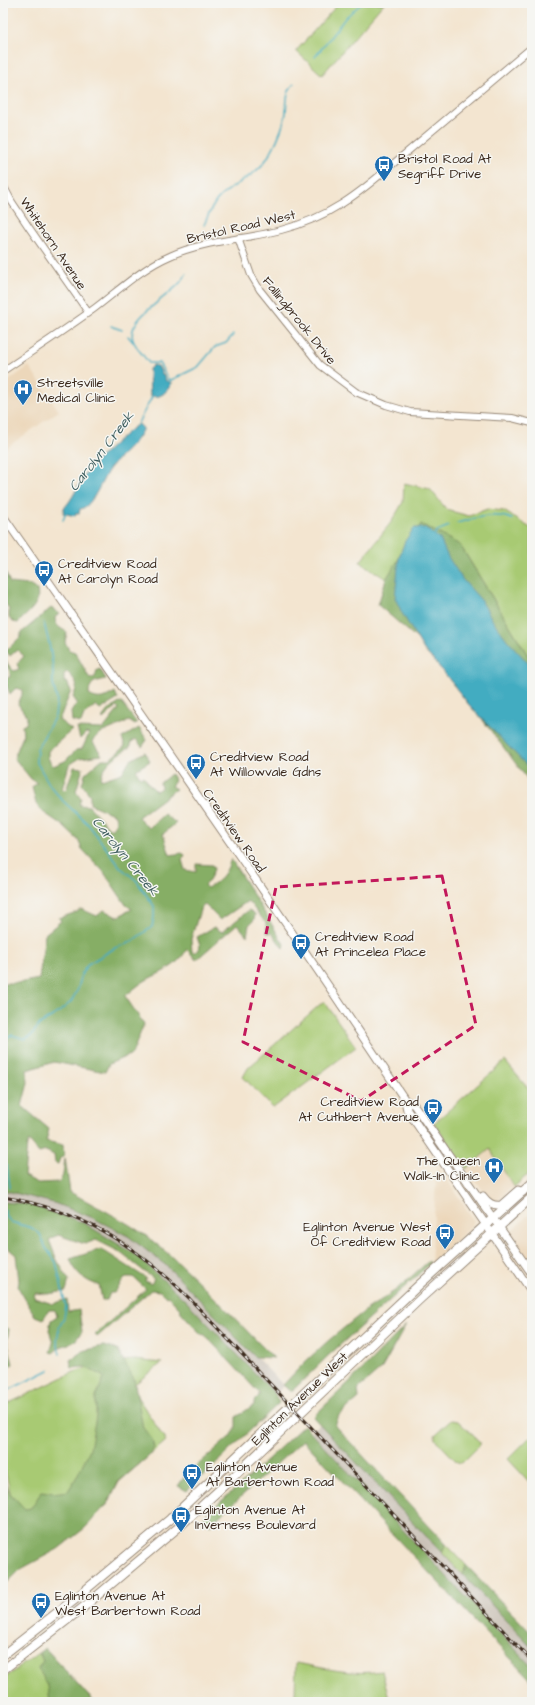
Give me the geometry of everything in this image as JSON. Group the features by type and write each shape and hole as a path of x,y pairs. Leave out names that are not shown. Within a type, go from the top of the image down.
{"main road":[{"name":"Creditview Road","path":"3,516 288,927 405,1100 407,1110 532,1292"},
{"name":"Creditview Road","path":"405,1100 414,1105 532,1274"},
{"path":"465,1178 473,1182 486,1200 492,1204 501,1205 518,1190 523,1192"},
{"name":"Eglinton Avenue West","path":"3,1655 77,1597 170,1519 420,1284 532,1183"},
{"name":"Eglinton Avenue West","path":"3,1670 85,1606 180,1526 419,1300 532,1197"}],"street":[{"name":"Bristol Road West","path":"3,371 155,263 190,249 299,225 344,204 375,181 394,163 532,47"},
{"name":"Whitehorn Avenue","path":"3,184 12,202 88,312"},
{"name":"Fallingbrook Drive","path":"238,238 251,275 260,290 320,365 356,392 386,405 410,412 512,418 532,423"}],"highlighted area":[{"path":"442,876 476,1025 361,1101 243,1042 276,887"}],"shaded area":[{"path":"29,366 59,411 3,450 3,385"},
{"path":"490,1148 514,1187 512,1190 510,1188 498,1201 493,1201 489,1198 466,1169"},
{"path":"437,1165 474,1220 472,1226 431,1264"},
{"path":"3,1190 54,1203 91,1217 128,1236 168,1267 284,1386 275,1394 184,1299 136,1255 27,1204 3,1202"},
{"path":"532,1212 532,1266 509,1233"},
{"path":"320,1424 532,1647 532,1667 311,1432"}],"green space":[{"path":"337,3 384,3 322,75 296,51 338,4"},
{"path":"404,483 430,489 447,510 469,516 487,509 504,511 532,529 532,662 460,545 530,769 470,706 442,670 424,650 399,560 386,579 360,562 392,521 403,502"},
{"path":"421,524 460,545 532,662 532,778 529,781 428,648 378,605 386,579"},
{"path":"3,573 6,573 10,583 29,585 37,590 38,595 35,604 18,623 13,622 9,617 9,610 3,598"},
{"path":"51,608 60,614 55,617 56,623 60,628 67,632 65,642 69,650 75,652 90,679 95,677 97,670 100,669 106,679 93,683 90,687 89,695 96,698 102,698 115,692 118,699 100,710 96,705 84,715 81,723 72,721 71,712 77,703 73,697 76,689 76,683 67,672 64,674 64,682 67,682 71,691 59,720 72,730 48,751 48,758 53,766 65,761 76,750 82,749 89,734 86,733 80,739 77,728 103,729 119,709 116,707 103,719 102,718 108,710 121,702 137,723 135,725 129,721 101,733 92,741 102,755 80,758 69,765 62,789 66,790 74,767 83,768 76,791 81,798 79,805 89,806 111,830 116,822 115,815 90,804 90,795 82,784 85,774 102,759 110,759 125,746 122,738 139,728 147,740 142,747 136,739 130,743 131,746 116,756 104,769 101,780 122,773 129,761 145,752 150,761 136,770 140,777 144,776 156,791 161,788 160,783 171,774 175,781 171,786 176,789 138,817 149,828 164,814 176,823 163,834 170,855 182,853 185,855 182,860 185,870 196,872 196,864 212,865 214,869 209,881 204,885 207,888 222,876 231,859 284,944 283,948 272,933 267,933 266,923 248,901 220,920 205,905 201,907 191,939 192,952 196,952 200,946 197,937 214,927 222,932 249,910 255,914 254,920 249,925 247,936 237,924 196,960 187,949 175,964 145,981 125,996 144,1024 132,1054 109,1064 105,1072 54,1062 27,1070 28,1083 22,1106 49,1129 46,1141 63,1145 64,1156 60,1158 58,1164 55,1163 54,1155 46,1151 39,1153 29,1141 27,1145 24,1176 38,1183 59,1182 63,1175 65,1158 70,1192 121,1219 149,1238 198,1281 274,1358 255,1357 168,1267 128,1236 91,1217 54,1203 3,1190 3,983 18,983 39,979 45,934 61,921 59,918 77,912 81,909 97,916 104,910 117,917 132,909 126,905 103,871 82,849 78,840 62,825 43,812 36,804 32,787 37,783 31,779 14,758 23,736 22,726 26,724 27,717 18,704 22,695 22,690 16,688 10,694 4,679 10,677 10,673 3,660 3,657 14,671 19,669 17,664 24,656 17,650 10,656 6,651 21,636 21,633"},
{"path":"324,1001 356,1047 273,1108 243,1077 248,1068"},
{"path":"505,1061 532,1093 532,1171 514,1187 490,1149 466,1169 434,1123"},
{"path":"3,1202 27,1204 82,1222 136,1255 184,1299 275,1394 279,1403 187,1491 178,1486 185,1476 232,1435 236,1427 236,1417 254,1405 254,1401 259,1396 259,1393 205,1335 201,1334 168,1296 166,1297 160,1291 151,1290 97,1337 95,1335 146,1289 133,1277 126,1277 114,1293 110,1293 107,1300 102,1300 99,1285 89,1282 81,1276 70,1259 101,1249 146,1278 145,1281 151,1284 154,1279 118,1251 96,1240 85,1244 58,1235 49,1240 57,1260 69,1280 66,1291 48,1294 35,1293 34,1298 53,1304 67,1299 68,1312 79,1310 82,1332 74,1342 60,1347 53,1353 50,1352 53,1343 49,1330 51,1320 57,1316 55,1310 49,1310 43,1319 35,1316 18,1287 19,1281 16,1255 3,1244"},
{"path":"429,1261 430,1264 329,1355 291,1392 283,1385 329,1340 366,1310 396,1290"},
{"path":"406,1325 382,1368 358,1389 359,1398 339,1415 335,1426 446,1544 442,1553 313,1417"},
{"path":"3,1327 9,1329 7,1340 13,1364 3,1370"},
{"path":"103,1346 117,1349 134,1379 143,1428 152,1439 154,1448 149,1456 118,1482 108,1503 85,1528 58,1549 21,1569 3,1587 3,1479 9,1492 25,1509 31,1508 42,1491 53,1493 68,1491 90,1449 96,1416 96,1397 104,1377 85,1367 72,1368 70,1360 83,1351"},
{"path":"135,1360 162,1363 131,1387 166,1441 119,1482 108,1504 77,1530 19,1530 3,1462 3,1406 74,1372 106,1362"},
{"path":"451,1420 458,1421 480,1442 480,1445 462,1463 457,1462 435,1439 435,1435"},
{"path":"304,1425 532,1667 532,1681 303,1440 210,1525 205,1520 204,1516 249,1477"},
{"path":"532,1435 532,1485 508,1459"},
{"path":"446,1544 466,1565 463,1575 442,1553"},
{"path":"466,1565 532,1634 532,1647 463,1575"},
{"path":"45,1648 94,1702 3,1702 3,1679"},
{"path":"45,1648 94,1702 50,1702 48,1686 38,1668 43,1661 39,1653"},
{"path":"296,1663 360,1673 382,1671 390,1702 298,1702 295,1694"}],"water":[{"path":"153,365 158,366 167,382 172,383 166,392 160,396 150,395 149,369"},
{"path":"139,424 143,428 140,434 110,468 97,492 89,503 80,509 79,514 76,513 75,516 63,513 64,508 89,469 120,438"},
{"path":"414,528 425,528 440,539 448,557 463,580 481,600 493,621 508,641 528,663 532,670 532,768 530,769 470,706 442,670 424,650 402,613 395,598 399,557 405,541"}],"waterway":[{"name":"Carolyn Creek","path":"315,57 346,17 362,3"},
{"name":"Carolyn Creek","path":"204,225 217,200 223,194 255,172 266,160 281,129 285,118 289,91 294,84"},
{"name":"Carolyn Creek","path":"168,383 169,381 159,363 149,363 138,349 133,340 133,331 137,322 144,313 181,282 186,274"},
{"path":"111,326 122,330"},
{"path":"169,381 198,367 215,347 226,343 233,335"},
{"name":"Carolyn Creek","path":"128,336 133,342"},
{"name":"Carolyn Creek","path":"137,425 153,395"},
{"name":"Carolyn Creek","path":"63,520 66,513"},
{"path":"457,523 491,516 512,519"},
{"path":"434,535 437,531 449,526"},
{"name":"Carolyn Creek","path":"3,1039 12,1035 25,1039 31,1036 40,1024 59,1012 71,1002 78,989 82,973 88,964 115,948 129,943 152,927 154,916 154,906 136,880 121,868 88,824 63,801 51,787 36,761 37,749 55,716 57,700 53,683 53,666 44,623"},
{"name":"Carolyn Creek","path":"3,1162 7,1167 10,1187"},
{"name":"Carolyn Creek","path":"5,1210 5,1215 11,1222 32,1228 40,1234 46,1248 56,1262 66,1307 64,1317 59,1328 57,1341 60,1354"},
{"name":"Carolyn Creek","path":"3,1393 49,1370"}],"railway":[{"path":"3,1197 57,1210 81,1220 105,1232 127,1246 169,1279 189,1298 532,1661"}],"place":[{"name":"Bristol Road At Segriff Drive","path":"384,182"},
{"name":"Streetsville Medical Clinic","path":"23,406"},
{"name":"Creditview Road At Carolyn Road","path":"44,587"},
{"name":"Creditview Road At Willowvale Gdns","path":"196,780"},
{"name":"Creditview Road At Princelea Place","path":"301,960"},
{"name":"Creditview Road At Cuthbert Avenue","path":"433,1125"},
{"name":"The Queen Walk-In Clinic","path":"494,1184"},
{"name":"Eglinton Avenue West Of Creditview Road","path":"445,1250"},
{"name":"Eglinton Avenue At Barbertown Road","path":"192,1490"},
{"name":"Eglinton Avenue At Inverness Boulevard","path":"181,1533"},
{"name":"Eglinton Avenue At West Barbertown Road","path":"41,1619"}]}
